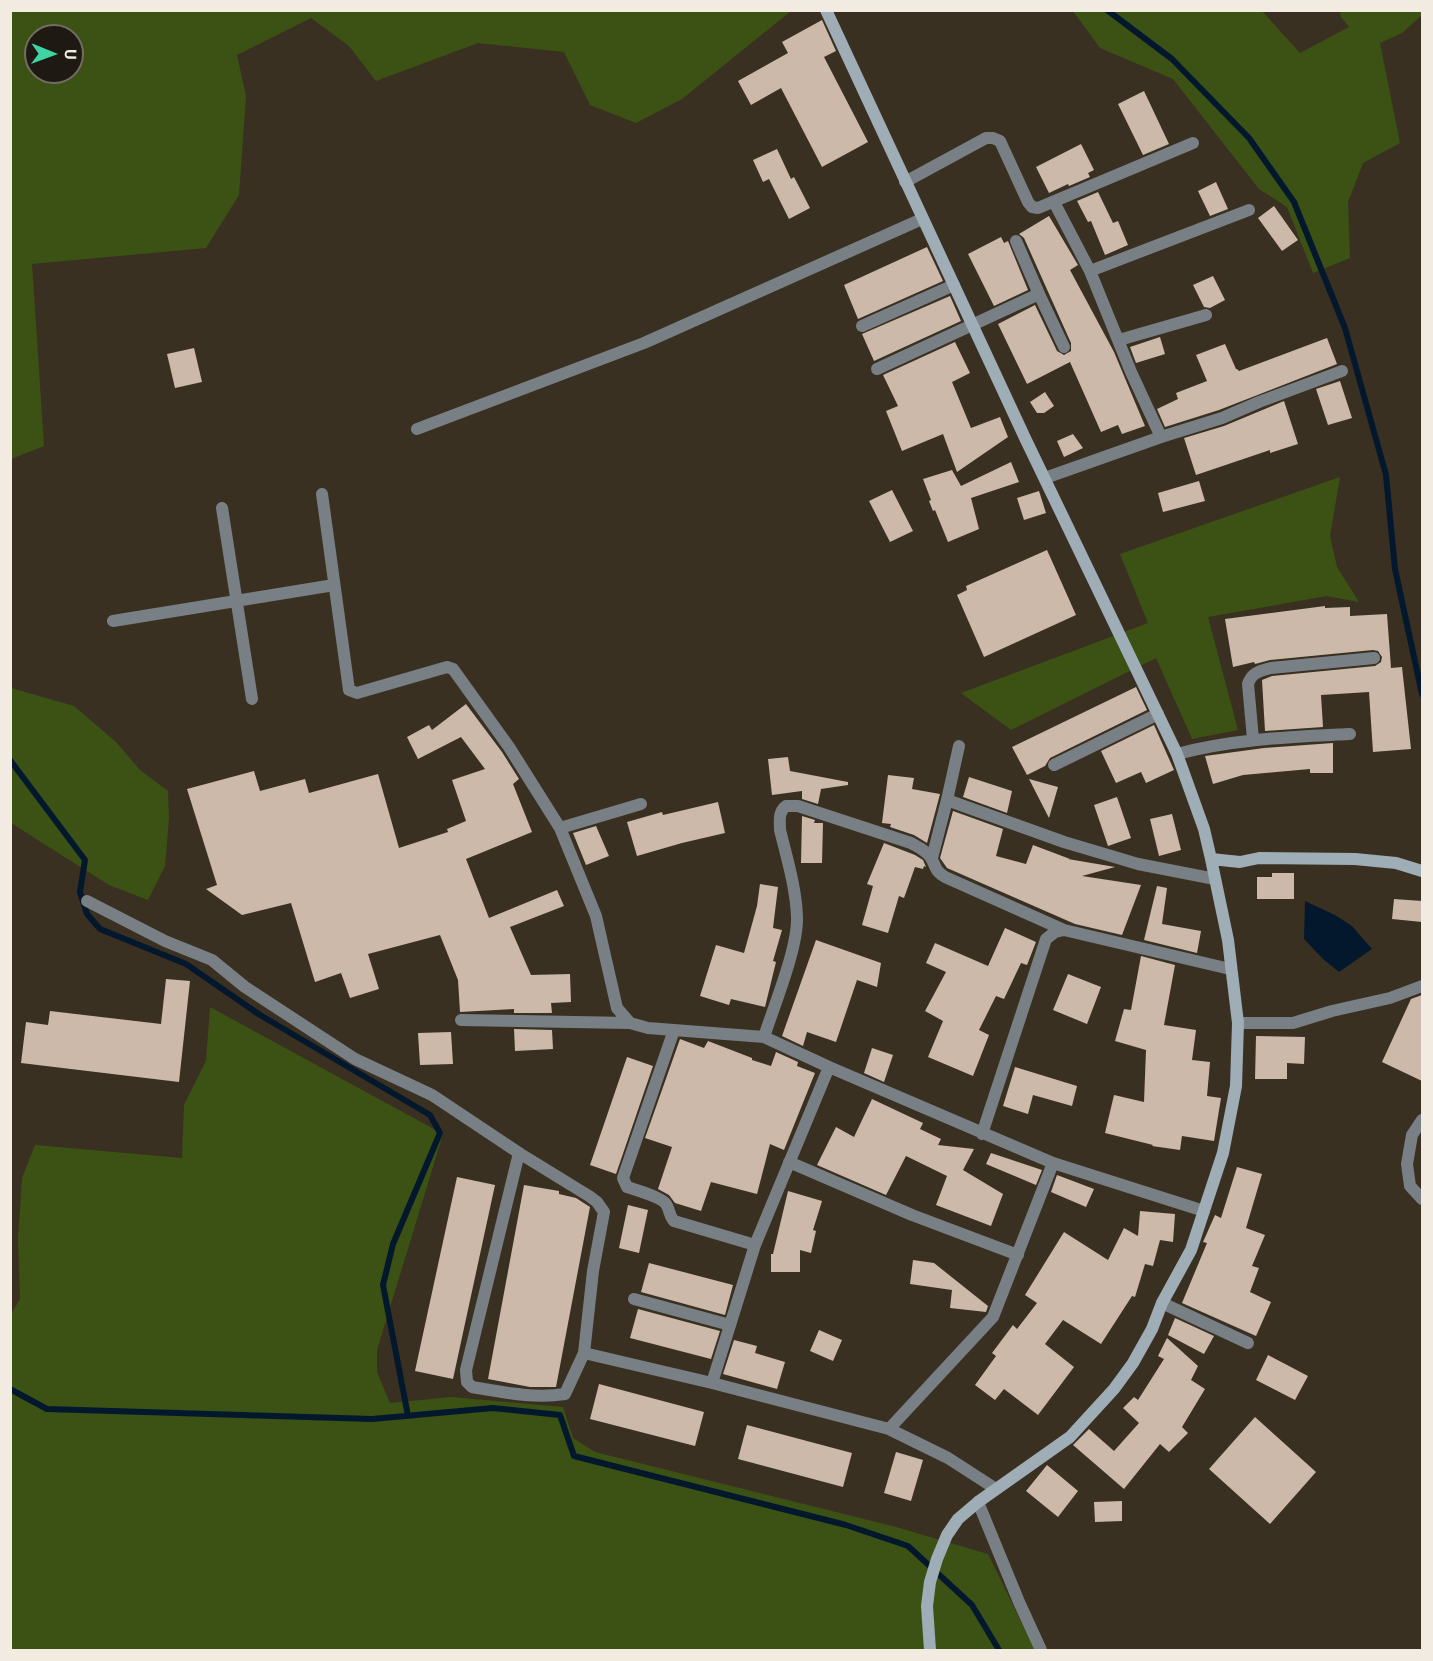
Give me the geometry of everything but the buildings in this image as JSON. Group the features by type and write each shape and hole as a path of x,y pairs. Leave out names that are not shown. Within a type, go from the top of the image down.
{"street":[{"path":"826,10 922,219 1177,754 1204,830 1211,859 1228,940 1238,1023 1236,1086 1223,1153 1191,1250 1162,1303 1152,1329 1132,1363 1094,1413 1070,1437 978,1502 958,1519 947,1535 930,1582 927,1606 930,1650"},
{"path":"905,182 986,138 993,138 1000,141 1032,207 1038,208 1193,143"},
{"path":"1054,202 1089,271 1161,437"},
{"path":"1089,271 1249,210"},
{"path":"417,429 644,343 922,219"},
{"path":"1016,241 1064,346"},
{"path":"862,326 954,285"},
{"path":"877,369 1039,294"},
{"path":"1119,340 1206,315"},
{"path":"1045,478 1222,418 1342,372"},
{"path":"322,494 349,690 357,693 447,668 453,669 509,747 560,828 596,916 617,1008 630,1023"},
{"path":"222,508 252,699"},
{"path":"113,621 334,585"},
{"path":"1253,739 1248,684 1257,671 1374,658"},
{"path":"1054,765 1158,714"},
{"path":"1177,754 1206,746 1253,739 1350,734"},
{"path":"932,858 959,746"},
{"path":"947,801 1064,842 1138,864 1215,879"},
{"path":"560,828 641,804"},
{"path":"765,1037 794,938 797,918 780,830 780,817 784,807 798,806 911,843 923,849 932,858 936,872 1064,930 1230,969"},
{"path":"1211,859 1240,862 1259,858 1355,859 1396,863 1422,871"},
{"path":"87,901 165,941 212,960 245,987 355,1059 432,1095 597,1202 604,1212 593,1271 584,1353 565,1394 548,1397 472,1388 467,1382 466,1370 519,1153"},
{"path":"982,1134 1046,939 1055,932 1064,930"},
{"path":"1238,1023 1293,1023 1332,1011 1390,998 1422,986"},
{"path":"461,1020 630,1023 648,1028 765,1037 982,1134 1053,1163 1204,1211"},
{"path":"674,1030 623,1178 627,1186 666,1204 670,1218 674,1221 755,1245"},
{"path":"712,1383 755,1245 829,1067"},
{"path":"1422,1120 1412,1135 1407,1164 1410,1186 1422,1199"},
{"path":"789,1162 912,1215 1018,1255"},
{"path":"889,1429 993,1317 1053,1163"},
{"path":"634,1299 730,1325"},
{"path":"1162,1303 1248,1344"},
{"path":"584,1353 712,1383 889,1429 948,1458 996,1489"},
{"path":"978,1502 1018,1602 1041,1650"}],"green space":[{"path":"11,10 791,10 682,99 636,123 590,105 564,52 478,43 376,81 349,46 311,18 237,55 246,96 239,195 206,248 32,264 44,446 11,459"},
{"path":"1073,11 1262,11 1300,53 1349,27 1341,17 1340,11 1422,11 1422,15 1402,33 1380,43 1400,143 1363,163 1348,202 1350,258 1313,273 1287,207 1259,189 1173,79 1100,48"},
{"path":"1340,477 1330,536 1337,567 1359,602 1327,596 1208,617 1238,730 1192,739 1156,658 1011,730 961,693 1148,623 1120,554"},
{"path":"11,688 74,706 116,742 140,770 168,791 169,818 165,866 148,900 109,885 11,823"},
{"path":"210,1007 443,1134 377,1350 377,1372 390,1403 451,1397 563,1407 573,1438 595,1452 896,1527 988,1554 1035,1650 11,1650 10,1316 20,1299 18,1239 22,1178 35,1145 182,1158 184,1105 206,1061"}],"water":[{"path":"1305,901 1352,926 1372,949 1339,972 1304,939"}],"waterway":[{"path":"1107,10 1172,59 1249,138 1294,202 1345,328 1386,475 1395,569 1422,694"},
{"path":"10,760 85,860 80,892 87,914 100,929 186,964 260,1015 430,1115 440,1133 393,1244 383,1285 408,1416"},
{"path":"10,1389 47,1409 372,1419 493,1408 560,1415 574,1456 846,1525 908,1546 972,1605 999,1650"}]}
